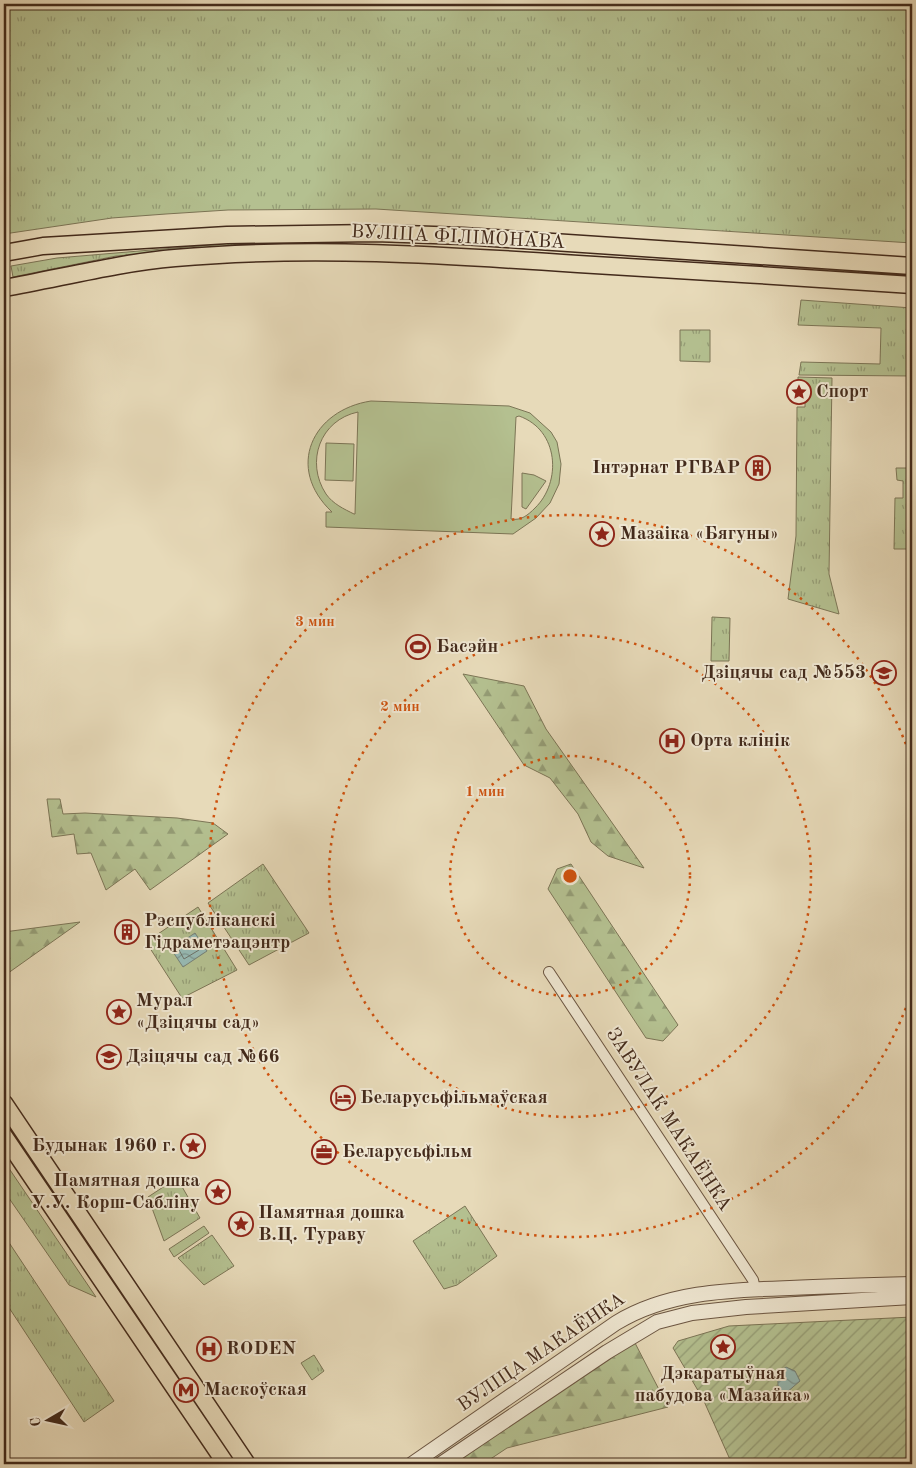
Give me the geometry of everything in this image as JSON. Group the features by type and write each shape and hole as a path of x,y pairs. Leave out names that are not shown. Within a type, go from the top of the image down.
{"main road":[{"path":"296,233 296,252"},
{"name":"ВУЛІЦА ФІЛІМОНАВА","path":"4,253 43,246 296,233 463,236 912,266"},
{"name":"ВУЛІЦА ФІЛІМОНАВА","path":"4,288 88,270 146,261 228,254 296,252 376,252 462,256 912,285"},
{"path":"767,276 768,256"},
{"path":"893,284 894,264"},
{"path":"4,1103 247,1464"},
{"path":"4,1136 226,1464"}],"street":[{"name":"ЗАВУЛАК МАКАЁНКА","path":"549,972 753,1280 755,1289"},
{"name":"ВУЛІЦА МАКАЁНКА","path":"412,1464 616,1323 638,1311 670,1300 755,1289 912,1284"},
{"name":"ВУЛІЦА МАКАЁНКА","path":"441,1464 647,1327 679,1316 738,1307 912,1297"},
{"path":"638,1311 647,1327"}],"green space":[{"path":"4,4 912,4 912,243 376,209 228,210 166,214 112,218 4,234"},
{"path":"257,241 257,245 116,256 13,277 11,266 57,258"},
{"path":"801,300 912,308 912,376 799,375 801,362 880,364 881,328 798,325"},
{"path":"680,330 710,330 710,362 680,361"},
{"path":"798,377 832,378 829,574 839,614 788,599 796,536 797,407 805,407 805,392 798,392"},
{"path":"371,401 509,406 530,413 551,432 557,442 561,464 559,484 550,503 536,518 513,534 326,527 326,512 332,512 318,495 310,477 308,460 312,443 320,428 333,416 350,407","holes":["358,412 355,514 354,514 335,503 326,494 320,482 317,456 320,444 334,424","519,416 532,423 549,444 552,471 550,485 544,497 535,508 521,518 511,519 516,417"]},
{"path":"326,443 354,444 353,481 325,480"},
{"path":"896,468 912,468 912,549 894,549 895,498 903,498 903,481 897,480"},
{"path":"522,473 534,475 546,481 526,509 522,507"},
{"path":"712,617 730,618 729,661 711,661"},
{"path":"463,674 524,686 546,729 644,868 608,856 591,842 578,814 550,778 524,765"},
{"path":"47,799 60,799 63,814 85,813 177,818 213,823 228,834 150,890 135,869 106,890 91,853 77,854 74,834 52,837"},
{"path":"263,864 309,933 249,965 208,903"},
{"path":"571,864 678,1025 663,1041 646,1038 548,889 557,869"},
{"path":"198,907 237,970 182,998 146,942"},
{"path":"80,922 4,976 4,932"},
{"path":"4,1161 96,1297 69,1285 4,1191"},
{"path":"177,1178 200,1218 164,1241 148,1197"},
{"path":"465,1206 497,1256 457,1285 444,1289 413,1241"},
{"path":"204,1226 209,1233 174,1257 169,1249"},
{"path":"4,1235 114,1401 84,1422 4,1300"},
{"path":"212,1235 234,1266 204,1285 178,1258"},
{"path":"912,1317 912,1464 732,1464 703,1399 673,1348 678,1341 729,1326"},
{"path":"634,1341 668,1407 507,1448 483,1464 451,1464"},
{"path":"314,1355 324,1371 312,1380 301,1363"}],"water":[{"path":"195,933 207,951 183,967 171,949"},
{"path":"786,1367 795,1371 800,1381 786,1393 780,1390 778,1382 779,1372"}],"place":[{"name":"Спорт","path":"799,392"},
{"name":"Інтэрнат РГВАР","path":"758,468"},
{"name":"Мазаіка «Бягуны»","path":"602,534"},
{"name":"Басэйн","path":"418,647"},
{"name":"Дзіцячы сад №553","path":"884,673"},
{"name":"Орта клінік","path":"672,741"},
{"name":"Рэспубліканскі Гідраметэацэнтр","path":"127,932"},
{"name":"Мурал «Дзіцячы сад»","path":"119,1012"},
{"name":"Дзіцячы сад №66","path":"109,1057"},
{"name":"Беларусьфільмаўская","path":"343,1098"},
{"name":"Будынак 1960 г.","path":"193,1146"},
{"name":"Беларусьфільм","path":"324,1152"},
{"name":"Памятная дошка У.У. Корш-Сабліну","path":"218,1192"},
{"name":"Памятная дошка В.Ц. Тураву","path":"241,1224"},
{"name":"Дэкаратыўная пабудова «Мазайка»","path":"723,1347"},
{"name":"RODEN","path":"209,1349"},
{"name":"Маскоўская","path":"186,1390"}]}
